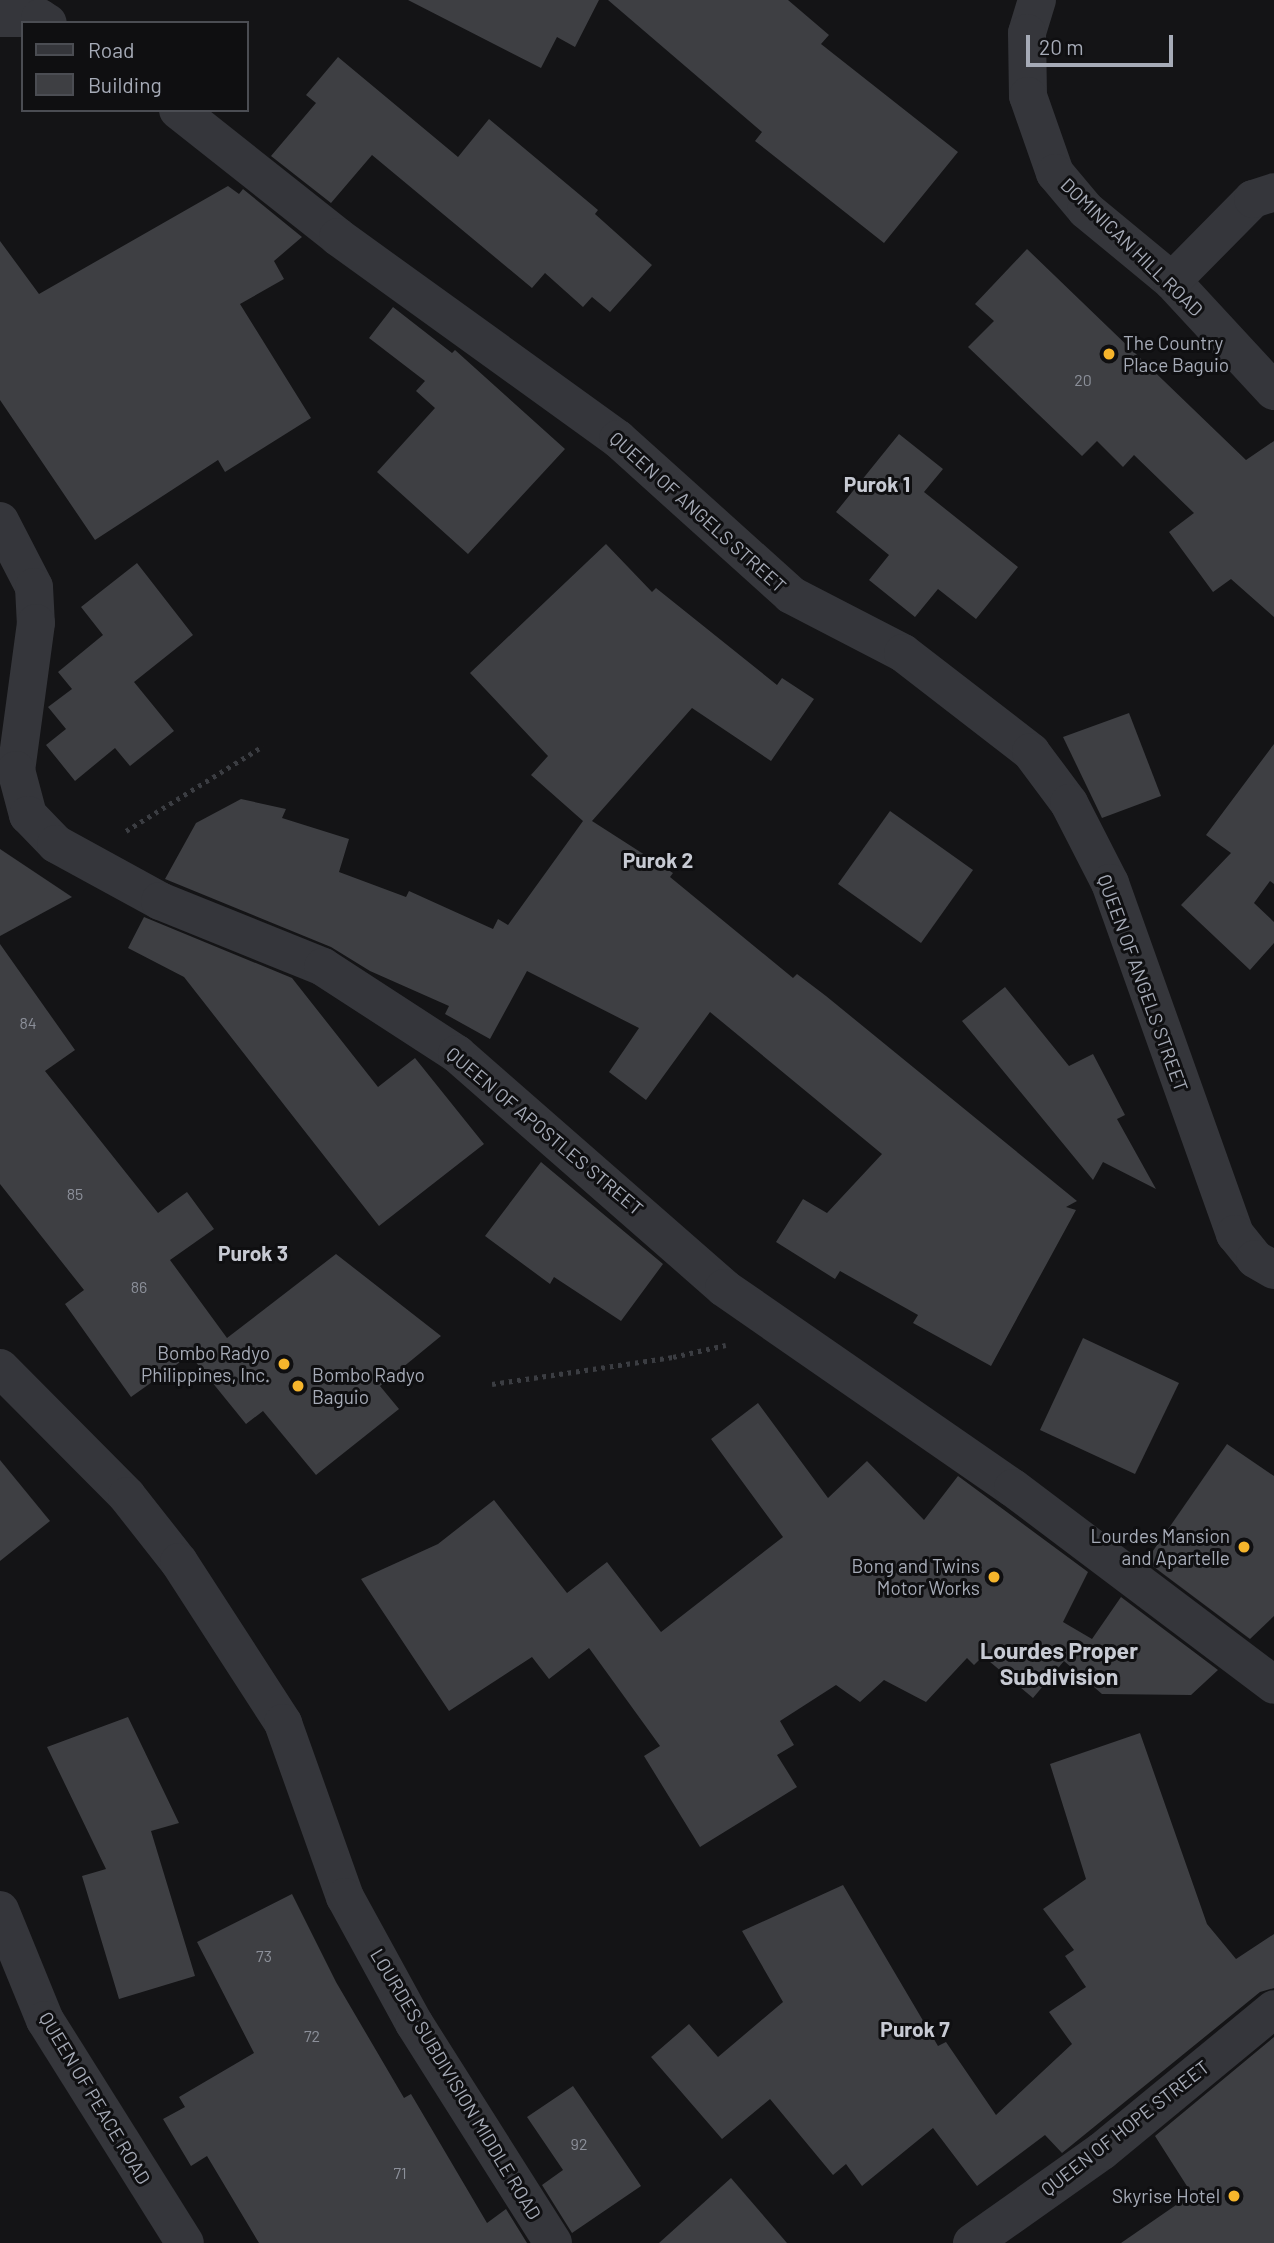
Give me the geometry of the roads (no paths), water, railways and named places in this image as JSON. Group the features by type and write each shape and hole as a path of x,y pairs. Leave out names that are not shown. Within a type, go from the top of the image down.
{"street":[{"name":"DOMINICAN HILL ROAD","path":"1037,0 1027,33 1028,96 1055,173 1086,210 1172,281 1274,391"},
{"path":"0,18 40,18 45,21"},
{"name":"QUEEN OF ANGELS STREET","path":"181,112 338,237 618,439 791,595 904,653 1031,752 1069,803 1110,883 1235,1234 1255,1259 1274,1270"},
{"path":"1172,281 1253,199 1274,192"},
{"name":"QUEEN OF APOSTLES STREET","path":"0,521 34,587 36,623 16,770 28,815 56,844 160,901 323,967 457,1054 724,1288 789,1330 1013,1488 1274,1685"},
{"name":"LOURDES SUBDIVISION MIDDLE ROAD","path":"0,1368 127,1496 179,1562 284,1723 345,1897 414,2022 553,2243"},
{"name":"QUEEN OF PEACE ROAD","path":"0,1910 45,2020 185,2243"},
{"name":"QUEEN OF HOPE STREET","path":"972,2243 1102,2151 1274,2009"}],"place":[{"name":"The Country Place Baguio","path":"1109,354"},
{"name":"Bombo Radyo Philippines, Inc.","path":"284,1364"},
{"name":"Bombo Radyo Baguio","path":"298,1386"},
{"name":"Lourdes Mansion and Apartelle","path":"1244,1547"},
{"name":"Bong and Twins Motor Works","path":"994,1577"},
{"name":"Skyrise Hotel","path":"1234,2196"}],"district":[{"name":"Purok 1","path":"877,484"},
{"name":"Purok 2","path":"658,860"},
{"name":"Purok 3","path":"253,1253"},
{"name":"Lourdes Proper Subdivision","path":"1059,1663"},
{"name":"Purok 7","path":"915,2029"}]}
